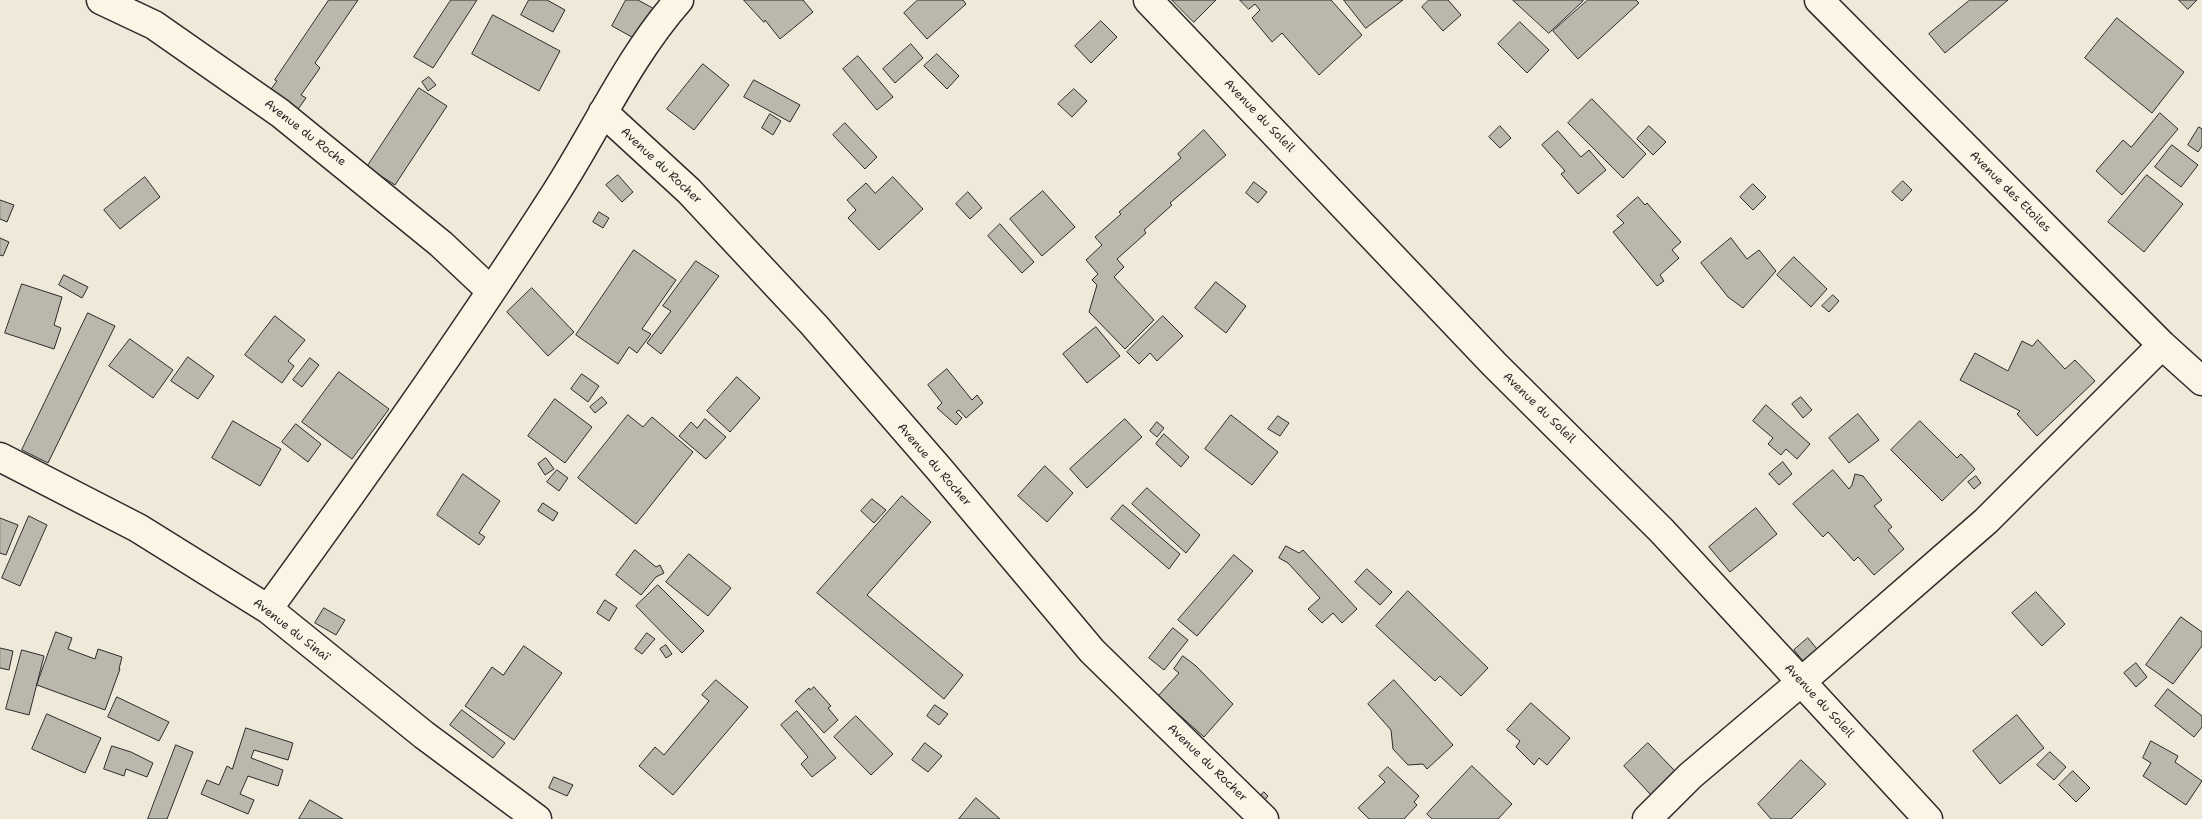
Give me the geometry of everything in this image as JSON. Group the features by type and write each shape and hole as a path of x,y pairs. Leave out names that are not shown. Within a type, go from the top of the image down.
{"street":[{"name":"Avenue du Roche","path":"101,0 154,24 280,113 441,244 491,291"},
{"path":"268,609 398,430 556,192 655,28 679,0"},
{"name":"Avenue du Soleil","path":"1148,0 1494,364 1662,532 1928,819"},
{"name":"Avenue des Etoiles","path":"1819,0 2162,346 2202,381"},
{"name":"Avenue du Rocher","path":"603,112 689,191 814,325 934,463 1092,651 1264,819"},
{"path":"1647,819 1690,776 1986,521 2162,346"},
{"name":"Avenue du Sinaï","path":"0,457 138,528 268,609 424,736 537,819"}],"building":[{"path":"329,0 358,0 315,63 320,68 301,95 306,98 296,112 268,93"},
{"path":"451,0 477,0 433,68 414,57"},
{"path":"529,0 547,0 565,10 553,32 521,15"},
{"path":"626,0 638,0 658,11 641,42 612,26"},
{"path":"744,0 803,0 813,12 780,39 765,20 764,22"},
{"path":"918,0 963,0 966,4 927,39 904,13"},
{"path":"1172,0 1216,0 1194,22"},
{"path":"1240,0 1331,0 1362,35 1319,75 1282,33 1272,42 1252,18 1260,10 1255,4 1249,9"},
{"path":"1344,0 1403,0 1366,28"},
{"path":"1429,0 1448,0 1461,15 1443,31 1422,7"},
{"path":"1513,0 1583,0 1583,1 1549,33"},
{"path":"1588,0 1636,0 1639,3 1578,59 1553,31"},
{"path":"1970,0 2008,0 1945,53 1929,34"},
{"path":"2179,0 2197,0 2188,9"},
{"path":"493,15 560,51 539,91 472,54"},
{"path":"2117,18 2184,72 2152,113 2085,58"},
{"path":"1101,21 1117,37 1091,63 1075,46"},
{"path":"1520,22 1549,50 1527,73 1498,44"},
{"path":"911,44 923,58 895,83 883,69"},
{"path":"937,54 959,76 947,89 924,66"},
{"path":"858,56 893,97 877,110 843,69"},
{"path":"703,64 729,85 694,130 667,109"},
{"path":"429,77 436,85 428,91 422,82"},
{"path":"754,80 800,105 790,122 744,97"},
{"path":"419,88 447,106 395,185 367,167"},
{"path":"1074,89 1087,101 1072,117 1058,104"},
{"path":"1592,99 1646,154 1623,178 1568,123"},
{"path":"2160,113 2178,129 2122,195 2096,171 2123,140 2131,147"},
{"path":"770,114 781,121 773,135 762,128"},
{"path":"845,123 877,157 865,169 833,135"},
{"path":"1500,126 1511,138 1500,148 1489,137"},
{"path":"1649,126 1666,142 1653,155 1637,139"},
{"path":"2199,127 2202,129 2202,146 2198,152 2188,145"},
{"path":"1204,130 1226,155 1170,203 1172,205 1144,230 1146,233 1117,259 1124,267 1114,277 1154,320 1125,349 1089,312 1097,285 1092,280 1098,274 1086,260 1102,245 1095,237 1121,214 1119,212 1181,158 1178,154"},
{"path":"1558,131 1581,157 1589,150 1606,170 1578,194 1561,174 1565,171 1542,145"},
{"path":"2172,145 2198,165 2181,187 2155,167"},
{"path":"618,175 633,192 622,202 606,185"},
{"path":"2147,175 2183,204 2144,252 2108,222"},
{"path":"145,177 160,197 120,229 104,210"},
{"path":"893,177 923,209 879,250 848,218 856,210 847,200 866,183 875,193"},
{"path":"1903,181 1912,190 1902,201 1892,192"},
{"path":"1254,182 1267,192 1258,203 1246,193"},
{"path":"1753,184 1766,197 1753,210 1740,197"},
{"path":"1043,191 1075,227 1042,256 1010,219"},
{"path":"968,192 982,208 970,219 956,204"},
{"path":"1638,197 1645,205 1647,203 1681,242 1672,250 1679,258 1660,275 1664,281 1657,286 1613,232 1624,223 1617,216"},
{"path":"0,200 14,205 7,222 0,219"},
{"path":"599,212 609,218 603,228 593,222"},
{"path":"1000,224 1034,262 1022,273 988,236"},
{"path":"0,238 9,242 3,256 0,255"},
{"path":"1731,238 1747,259 1759,250 1776,271 1743,308 1728,297 1701,263"},
{"path":"634,250 676,280 642,329 651,334 637,353 629,347 618,364 576,335"},
{"path":"1794,257 1827,289 1811,307 1777,275"},
{"path":"696,261 719,276 661,354 647,343 671,311 663,306"},
{"path":"64,275 88,287 82,298 59,285"},
{"path":"1216,282 1246,306 1226,333 1195,308"},
{"path":"22,284 62,297 54,325 61,328 54,349 5,333"},
{"path":"532,288 574,332 548,356 507,312"},
{"path":"1833,295 1839,301 1829,312 1822,306"},
{"path":"88,313 115,326 48,463 22,450"},
{"path":"275,316 305,340 288,361 294,366 282,383 245,355"},
{"path":"1163,316 1183,336 1157,361 1150,353 1139,364 1127,352"},
{"path":"1096,327 1120,356 1087,383 1063,354"},
{"path":"130,339 173,370 153,398 109,366"},
{"path":"2038,340 2065,369 2075,360 2095,381 2037,436 2017,414 2020,411 1960,380 1975,353 2008,371 2022,341 2032,346"},
{"path":"188,357 214,376 198,399 171,381"},
{"path":"310,358 319,365 302,387 293,380"},
{"path":"947,369 972,400 977,395 983,403 966,418 959,410 956,412 962,418 956,425 937,408 942,403 928,385"},
{"path":"339,372 389,409 352,459 302,422"},
{"path":"582,374 599,386 588,402 571,389"},
{"path":"737,377 760,398 730,432 707,411"},
{"path":"602,397 607,403 595,413 590,407"},
{"path":"1801,397 1812,410 1803,418 1792,404"},
{"path":"555,399 592,427 565,463 528,436"},
{"path":"1766,405 1810,444 1797,459 1786,449 1781,455 1768,444 1773,438 1753,421"},
{"path":"1858,414 1879,440 1849,463 1829,438"},
{"path":"628,415 643,427 652,417 693,452 636,524 578,478"},
{"path":"1231,415 1278,452 1252,485 1205,449"},
{"path":"1278,416 1289,423 1280,436 1268,429"},
{"path":"705,419 726,437 706,459 679,436 691,422 697,428"},
{"path":"1125,419 1142,437 1087,488 1070,469"},
{"path":"233,421 281,449 260,486 212,458"},
{"path":"1920,421 1957,458 1961,454 1975,469 1942,501 1891,450"},
{"path":"1157,422 1164,428 1157,437 1150,431"},
{"path":"296,424 321,444 308,462 282,442"},
{"path":"1164,434 1189,457 1181,467 1156,444"},
{"path":"546,458 554,469 545,475 538,464"},
{"path":"1783,462 1792,474 1779,485 1769,474"},
{"path":"1045,466 1073,493 1047,522 1018,496"},
{"path":"557,470 568,478 559,491 547,482"},
{"path":"1833,470 1849,489 1855,474 1863,476 1882,500 1874,506 1892,527 1888,530 1904,549 1874,575 1858,557 1854,561 1828,532 1823,537 1793,504"},
{"path":"463,474 500,501 479,533 485,537 479,545 437,515"},
{"path":"1976,476 1981,483 1974,489 1968,482"},
{"path":"1147,488 1200,535 1186,553 1132,504"},
{"path":"902,496 931,522 867,595 963,675 944,699 817,593"},
{"path":"872,499 886,510 874,523 861,511"},
{"path":"543,503 558,513 553,521 538,511"},
{"path":"1123,505 1180,554 1169,569 1111,519"},
{"path":"1756,508 1777,534 1730,572 1709,547"},
{"path":"29,516 47,525 20,586 2,578"},
{"path":"0,518 18,525 6,555 0,553"},
{"path":"1286,546 1299,553 1303,550 1357,609 1342,623 1333,613 1322,623 1308,609 1320,598 1288,563 1279,558"},
{"path":"635,550 656,567 660,565 664,573 656,577 641,595 616,575"},
{"path":"689,554 731,588 708,616 666,582"},
{"path":"1234,555 1253,571 1197,636 1178,620"},
{"path":"1367,569 1392,592 1380,605 1355,582"},
{"path":"658,585 704,631 682,653 636,606"},
{"path":"1408,591 1488,668 1461,696 1440,676 1435,681 1376,626"},
{"path":"2036,592 2065,624 2042,646 2012,613"},
{"path":"605,600 617,608 609,621 597,613"},
{"path":"324,608 345,620 336,635 315,623"},
{"path":"2181,617 2202,632 2202,646 2173,684 2146,665"},
{"path":"1173,628 1188,640 1164,670 1149,658"},
{"path":"56,632 72,638 68,649 95,659 98,649 122,657 120,669 105,710 37,685"},
{"path":"647,633 655,639 642,654 635,649"},
{"path":"1808,638 1817,649 1803,661 1794,650"},
{"path":"666,645 672,654 666,658 660,649"},
{"path":"524,646 562,673 514,740 465,706 492,667 503,675"},
{"path":"0,648 13,651 9,670 0,668"},
{"path":"22,650 44,656 29,715 6,709"},
{"path":"1183,656 1196,666 1233,704 1204,737 1158,696 1179,673 1174,669"},
{"path":"2136,663 2147,677 2136,687 2124,673"},
{"path":"716,680 748,707 673,795 639,766 655,747 664,755 709,701 702,695"},
{"path":"1394,680 1453,745 1427,769 1423,764 1408,765 1393,749 1391,730 1368,704"},
{"path":"814,687 831,706 828,708 838,720 824,733 795,701 809,688 810,690"},
{"path":"2168,689 2202,716 2202,727 2194,737 2155,706"},
{"path":"117,697 169,722 159,741 108,717"},
{"path":"1531,703 1570,738 1547,765 1539,758 1534,765 1516,747 1520,741 1507,730"},
{"path":"935,705 948,714 939,725 927,716"},
{"path":"462,710 505,743 493,758 450,725"},
{"path":"797,711 836,758 812,777 801,764 808,757 781,725"},
{"path":"47,714 101,738 85,773 32,749"},
{"path":"2017,715 2044,748 2000,784 1973,751"},
{"path":"856,716 893,754 871,775 834,737"},
{"path":"246,728 293,743 288,760 254,750 251,758 283,770 278,786 248,776 240,794 254,800 248,814 201,794 207,780 219,785 227,766 232,769"},
{"path":"2151,741 2178,756 2175,762 2202,781 2186,805 2143,776 2151,763 2143,758"},
{"path":"925,743 942,756 928,772 912,760"},
{"path":"1648,743 1675,771 1651,795 1624,766"},
{"path":"176,745 193,752 167,819 148,819"},
{"path":"112,746 131,752 153,763 147,777 126,769 124,776 104,769"},
{"path":"2050,752 2066,767 2054,780 2037,765"},
{"path":"1801,760 1826,784 1791,819 1771,819 1758,804"},
{"path":"1472,766 1512,804 1498,819 1432,819 1427,814"},
{"path":"1388,767 1419,796 1414,802 1417,805 1404,819 1369,819 1358,808 1385,782 1379,776"},
{"path":"2073,771 2090,788 2076,802 2059,785"},
{"path":"554,777 573,785 567,796 549,788"},
{"path":"1264,792 1268,796 1262,803 1257,800"},
{"path":"976,798 1000,819 959,819"},
{"path":"310,800 343,819 299,819"}]}
